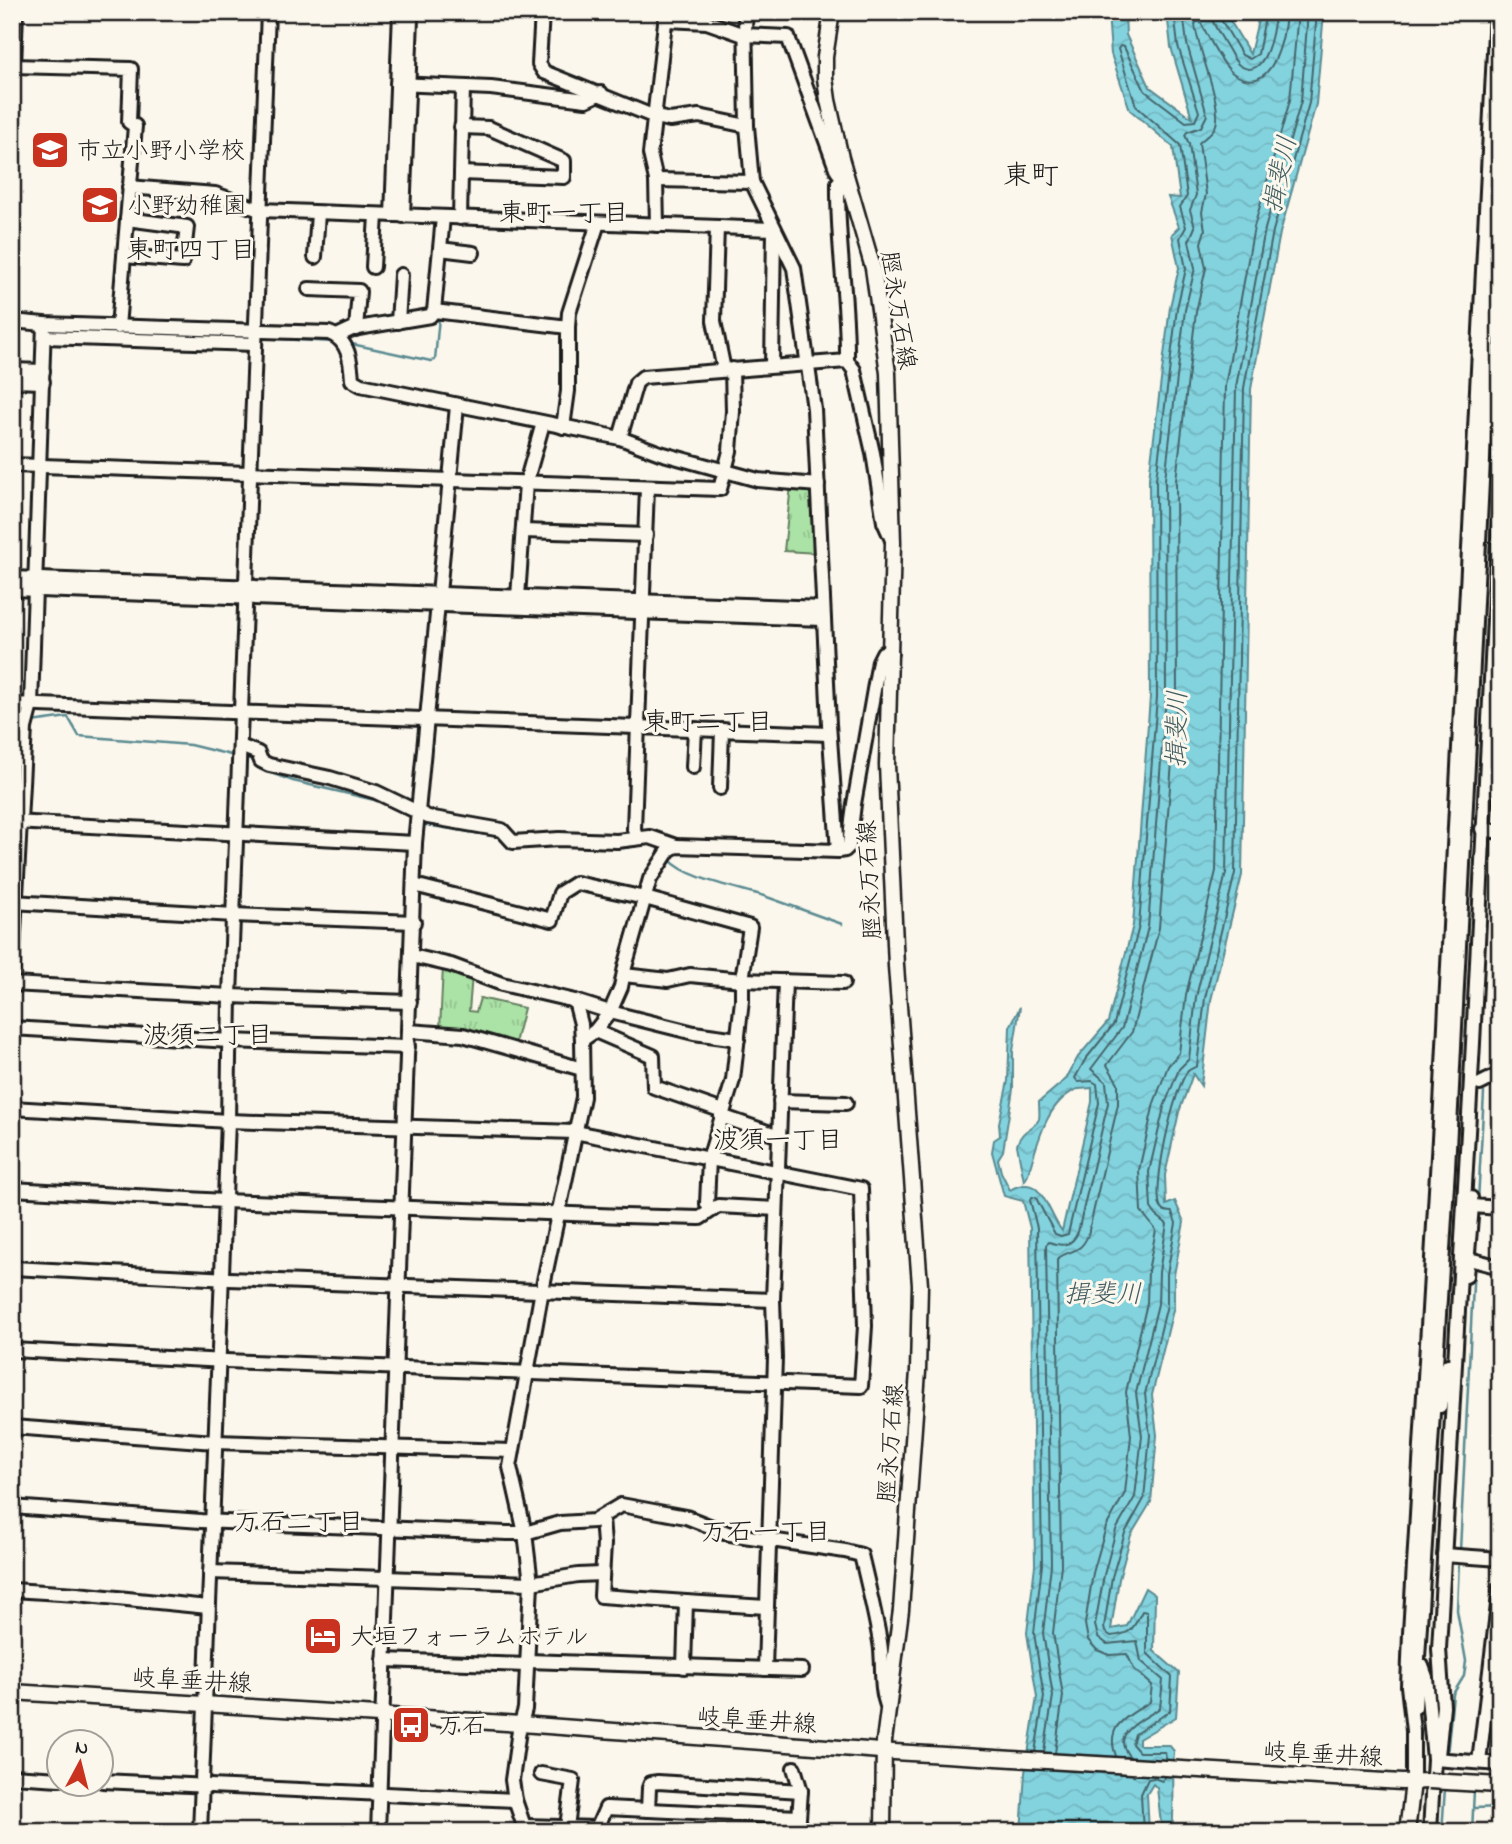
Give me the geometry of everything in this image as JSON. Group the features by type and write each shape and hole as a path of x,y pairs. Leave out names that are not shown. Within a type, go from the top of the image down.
{"main road":[{"name":"脛永万石線","path":"832,12 825,78 828,100 845,178 873,268 888,373 893,543 887,725 889,819 896,966 917,1245 920,1329 901,1610 888,1708 889,1752 884,1832"},
{"name":"岐阜垂井線","path":"12,1692 521,1724 889,1752 1500,1785"},
{"path":"1407,1782 1407,1832"}],"street":[{"path":"16,12 13,66 131,69 129,122 135,126 118,327"},
{"path":"200,1832 268,12"},
{"path":"542,12 540,64 544,72 655,117 670,120 699,116 747,126"},
{"path":"745,12 747,126 752,182 781,239 796,276 814,409 829,734 838,851"},
{"path":"1413,1731 1408,1686 1410,1633 1440,1118 1496,12"},
{"path":"398,216 405,16"},
{"path":"657,225 656,180 650,154 666,16 707,22 744,35 788,37 837,171 845,178 838,184 838,221 847,361 854,370 873,453 884,522 893,543"},
{"path":"403,85 491,88 586,100 601,93"},
{"path":"460,218 463,87"},
{"path":"461,127 489,128 564,161 564,177 461,173"},
{"path":"1407,1782 1419,1659 1448,1168 1496,190 1496,148 1490,136"},
{"path":"656,180 752,182"},
{"path":"129,187 215,194 260,210 774,229"},
{"path":"316,257 318,213"},
{"path":"373,267 376,215"},
{"path":"337,336 356,329 430,316 433,312 443,217"},
{"path":"124,256 183,261 187,227 127,219"},
{"path":"563,427 568,391 569,313 598,223"},
{"path":"12,465 720,489 730,451 733,411 728,369 714,313 717,227"},
{"path":"772,366 774,229"},
{"path":"440,249 473,253"},
{"path":"398,322 401,275"},
{"path":"309,289 359,291 356,329"},
{"path":"433,312 568,327"},
{"path":"12,321 44,331 255,338 329,333 337,336 350,356 352,380 361,386 620,438 660,453 758,480 818,485"},
{"path":"44,331 118,327 255,338"},
{"path":"12,970 18,758 30,705 44,331"},
{"path":"620,438 636,383 643,377 847,361"},
{"path":"12,370 43,377"},
{"path":"12,381 43,377"},
{"path":"378,1832 415,843 457,406"},
{"path":"518,597 526,483 544,423"},
{"path":"636,838 634,829 647,488"},
{"path":"1433,1759 1438,1756 1443,1706 1438,1649 1473,1043 1500,498"},
{"path":"523,531 646,535"},
{"path":"12,578 35,585"},
{"path":"12,589 35,585 823,614"},
{"path":"437,599 518,597 643,607"},
{"path":"240,746 258,753 261,761 268,765 330,778 376,792 428,817 502,830 513,842 559,839 617,841 650,837 676,846 845,850 849,845 853,804 879,661 883,653 891,653"},
{"path":"1489,711 1492,711 1500,696"},
{"path":"12,704 829,734"},
{"path":"693,767 695,729"},
{"path":"720,788 722,730"},
{"path":"16,822 415,843"},
{"path":"1482,830 1500,832"},
{"path":"582,1040 595,1031 610,1012 621,987 650,879 669,850 676,846"},
{"path":"414,885 552,920 561,894 576,883 645,898 750,927 733,1080 709,1159 707,1204 711,1210"},
{"path":"14,903 414,922"},
{"path":"412,956 451,964 502,984 610,1012 694,1033 738,1039"},
{"path":"624,975 668,980 690,975 742,980 842,983"},
{"path":"765,1670 774,1383 773,1300 785,981"},
{"path":"12,984 230,996 410,1002"},
{"path":"575,1001 581,1024 583,1097 542,1290 510,1467 525,1533 531,1583 525,1709 513,1771 515,1800 525,1829 597,1828 607,1808 799,1816"},
{"path":"12,1028 230,1041 408,1047"},
{"path":"409,1031 463,1035 582,1069"},
{"path":"595,1031 653,1056 654,1087 779,1136"},
{"path":"1468,1124 1479,1084 1473,1043"},
{"path":"1479,1084 1500,1074"},
{"path":"780,1101 846,1103"},
{"path":"12,1108 228,1121 575,1132 862,1189 865,1326 861,1386 12,1350"},
{"path":"1432,1429 1440,1405 1469,1259 1472,1206 1465,1166"},
{"path":"12,1188 224,1201 701,1218 718,1206 776,1209"},
{"path":"1472,1206 1500,1208"},
{"path":"1469,1259 1500,1267"},
{"path":"12,1268 221,1279 773,1300"},
{"path":"12,1427 215,1442 512,1451"},
{"path":"12,1507 212,1522 525,1533 561,1523 594,1521 621,1505 687,1517 730,1534 861,1555 878,1634 882,1695 888,1708"},
{"path":"602,1518 604,1544 601,1596 766,1607"},
{"path":"1444,1555 1500,1559"},
{"path":"210,1572 531,1583 601,1574"},
{"path":"1479,1762 1500,1588"},
{"path":"12,1590 208,1607"},
{"path":"684,1668 686,1602"},
{"path":"1419,1659 1426,1678 1433,1759 1430,1832"},
{"path":"384,1660 802,1670"},
{"path":"1433,1759 1500,1764"},
{"path":"794,1769 801,1791 798,1832"},
{"path":"541,1774 573,1780 566,1827"},
{"path":"12,1776 46,1778"},
{"path":"116,1782 515,1800"},
{"path":"648,1810 649,1788 652,1783 658,1782 801,1791"}],"green space":[{"path":"791,485 816,487 818,553 784,551"},
{"path":"443,966 472,975 469,1011 476,1012 480,998 524,1008 514,1047 440,1030"}],"water":[{"name":"揖斐川","path":"1108,12 1125,12 1126,35 1150,87 1192,118 1171,47 1167,12 1225,12 1250,54 1260,12 1324,12 1316,104 1280,233 1251,389 1242,875 1211,1000 1201,1086 1193,1074 1179,1112 1165,1175 1166,1205 1175,1201 1184,1222 1174,1275 1174,1306 1152,1395 1157,1435 1151,1502 1131,1535 1119,1579 1111,1629 1127,1626 1145,1588 1155,1595 1154,1651 1179,1673 1176,1717 1139,1739 1139,1745 1169,1745 1174,1751 1172,1832 1162,1832 1157,1788 1153,1784 1147,1794 1149,1832 1021,1832 1025,1773 1037,1697 1027,1633 1035,1565 1030,1228 1023,1201 1004,1196 992,1152 994,1140 1000,1136 999,1123 1008,1081 1010,1027 1020,1007 1013,1051 1013,1089 1003,1151 998,1159 1010,1190 1021,1185 1037,1189 1062,1231 1092,1102 1092,1088 1075,1090 1056,1106 1043,1128 1024,1181 1017,1145 1039,1119 1039,1102 1066,1079 1078,1057 1108,1022 1133,925 1150,697 1149,478 1170,307 1179,268 1172,234 1179,227 1168,197 1180,198 1173,147 1130,110 1111,54"}],"waterway":[{"path":"411,210 450,210 450,213"},
{"path":"447,244 449,223"},
{"path":"443,286 446,254"},
{"path":"347,343 435,360 439,317"},
{"path":"201,336 250,338"},
{"path":"260,338 334,342"},
{"path":"31,722 68,717 79,736 190,745 235,756"},
{"path":"12,724 20,723"},
{"path":"245,758 251,759 260,769 293,781 383,802 414,819"},
{"path":"420,822 499,837 509,849 571,845"},
{"path":"591,846 625,848 653,845 662,851"},
{"path":"669,859 700,877 842,924"},
{"path":"1478,1201 1484,1093"},
{"path":"1475,1257 1477,1218"},
{"path":"1460,1551 1474,1264"},
{"path":"1447,1756 1453,1694 1464,1676 1466,1661 1457,1610 1459,1561"},
{"path":"1497,1583 1500,1562"},
{"path":"1442,1832 1445,1788"},
{"path":"1472,1832 1474,1790"},
{"path":"1475,1808 1500,1807"}],"place":[{"name":"市立小野小学校","path":"50,150"},
{"name":"小野幼稚園","path":"100,205"},
{"name":"大垣フォーラムホテル","path":"323,1636"},
{"name":"万石","path":"411,1725"}],"district":[{"name":"東町","path":"1031,174"},
{"name":"東町一丁目","path":"564,212"},
{"name":"東町四丁目","path":"191,249"},
{"name":"東町二丁目","path":"708,721"},
{"name":"波須二丁目","path":"208,1034"},
{"name":"波須一丁目","path":"778,1139"},
{"name":"万石二丁目","path":"299,1521"},
{"name":"万石一丁目","path":"766,1531"}]}
